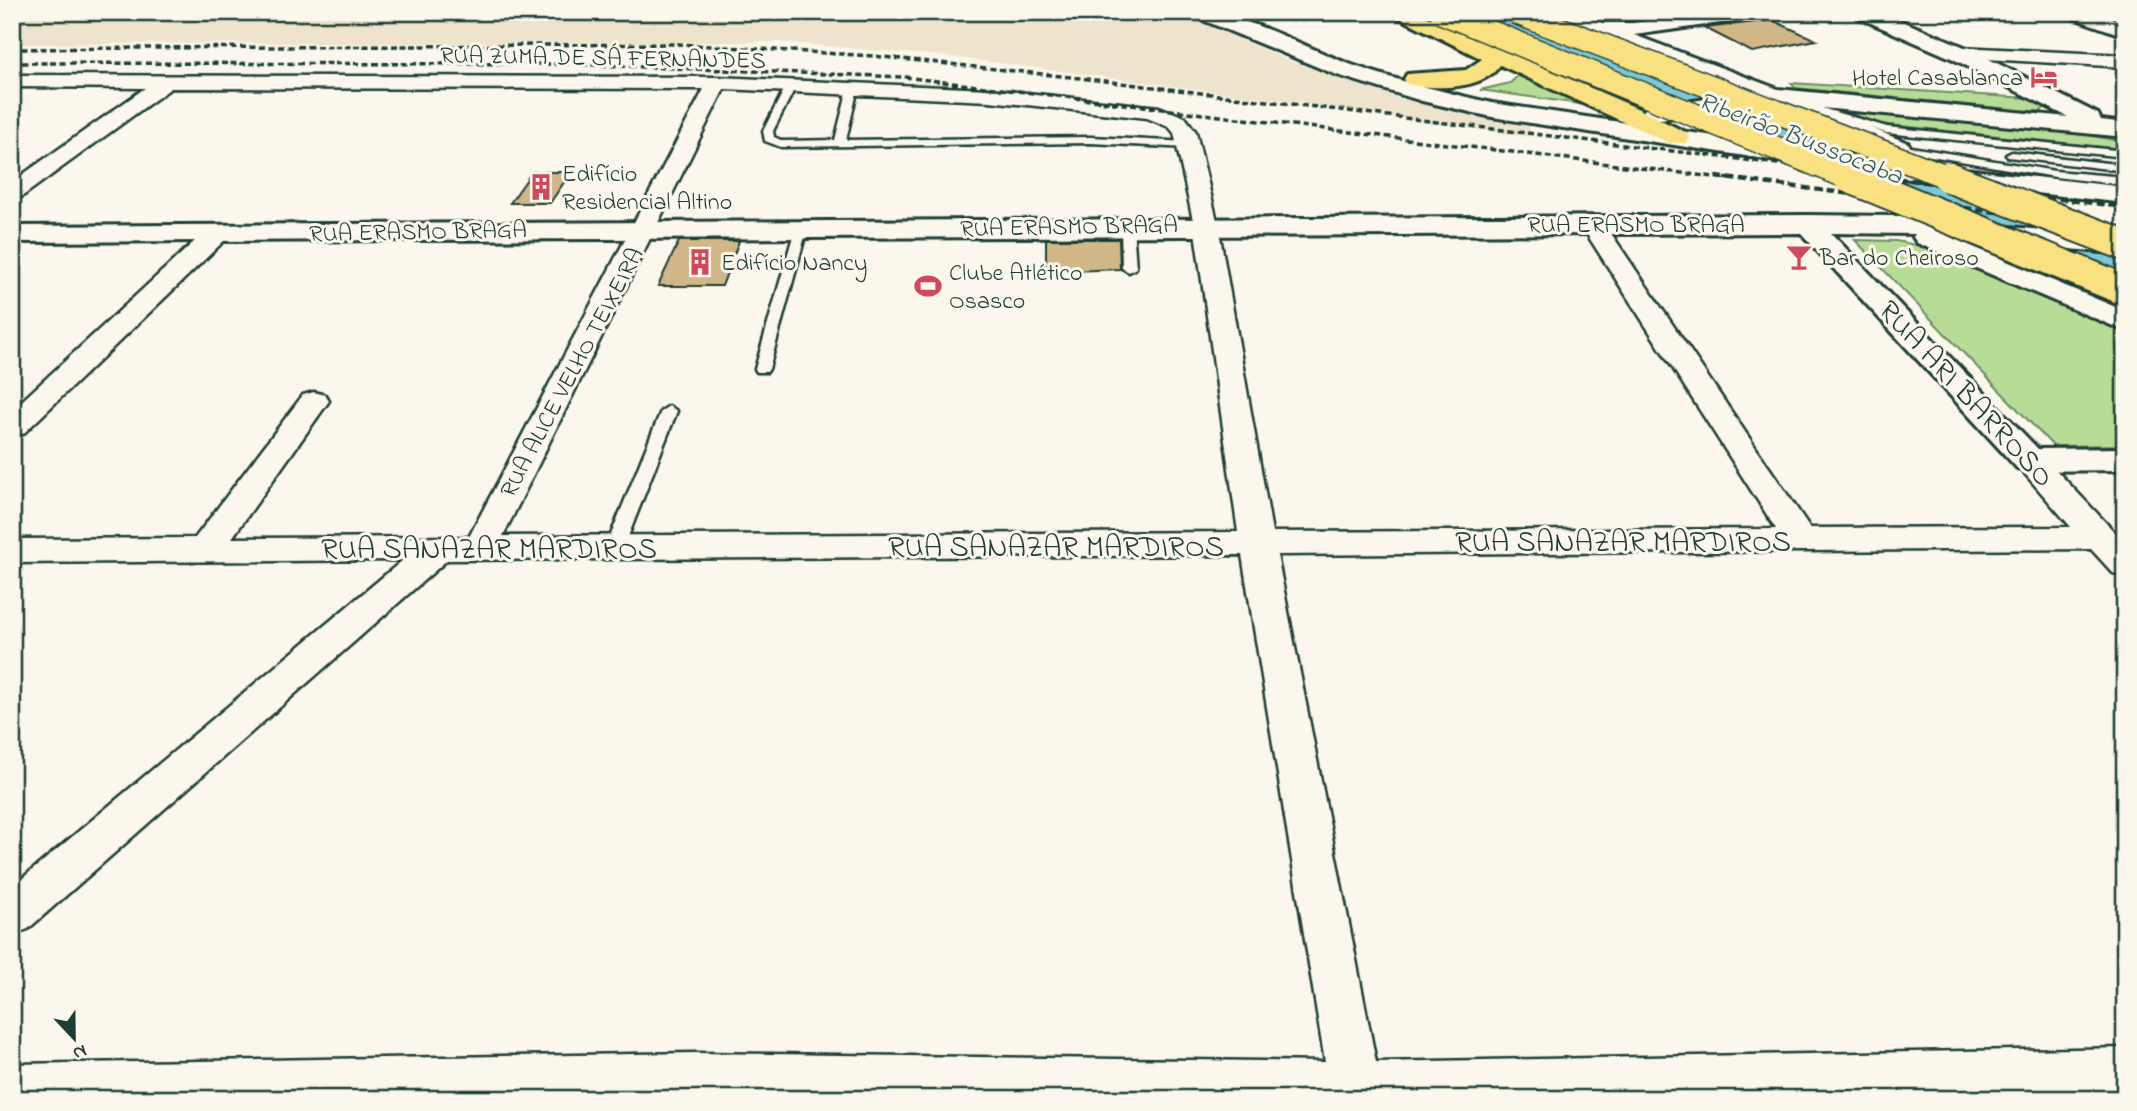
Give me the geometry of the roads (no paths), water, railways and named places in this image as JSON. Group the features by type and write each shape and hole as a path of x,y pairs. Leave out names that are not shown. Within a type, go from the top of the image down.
{"main road":[{"path":"1398,12 1681,138"},
{"path":"1441,12 2125,290"},
{"path":"1515,12 2125,246"},
{"path":"1415,79 1457,78 1481,72 1491,66 1493,60 1485,49"}],"street":[{"path":"1200,12 1345,70 1430,96 1492,110 1855,163 1902,156"},
{"path":"1235,12 1415,79 1536,104 1631,114 1712,106 1774,96 2119,131"},
{"path":"1555,12 1583,23 1635,37 1774,96 1902,156 2125,195"},
{"path":"1635,37 1712,15 1756,12"},
{"path":"1862,12 1959,53 2119,131"},
{"path":"2074,12 2125,30"},
{"path":"1959,53 2125,61"},
{"path":"12,193 167,80"},
{"name":"RUA ZUMA DE SÁ FERNANDES","path":"12,82 167,80 717,83 989,94 1151,112 1177,122 1186,138"},
{"name":"RUA ALICE VELHO TEIXEIRA","path":"480,548 573,363 647,228 717,83"},
{"path":"1681,138 1679,123 1712,106"},
{"path":"1186,138 1206,225 1258,545 1357,1093"},
{"name":"RUA ARI BARROSO","path":"1807,223 2125,565"},
{"path":"1896,223 2125,322"},
{"name":"RUA ERASMO BRAGA","path":"12,234 647,228 1896,223 2125,246"},
{"path":"1593,225 1801,541"},
{"path":"12,428 218,233"},
{"path":"205,550 314,401"},
{"path":"2029,460 2125,459"},
{"name":"RUA SANAZAR MARDIROS","path":"12,551 2100,538"},
{"path":"12,915 438,549"},
{"path":"12,1089 687,1088 1357,1093 2125,1073"}],"lane":[{"path":"791,86 768,131 769,139 780,144 1186,138"},
{"path":"840,142 853,88"},
{"path":"1774,96 1886,130 2125,154"},
{"path":"1902,156 1934,146 2125,168"},
{"path":"1902,156 2125,181"},
{"path":"1127,226 1129,268"},
{"path":"761,369 801,229"},
{"path":"615,547 669,411"}],"waterway":[{"name":"Ribeirão Bussocaba","path":"1478,12 2125,263"}],"railway":[{"path":"12,49 677,44 873,56 1080,78 1900,179"},
{"path":"12,63 570,64 904,77 1730,179"},
{"path":"1716,177 2125,228"},
{"path":"1885,177 2125,207"}],"place":[{"name":"Hotel Casablanca","path":"2044,77"},
{"name":"Edifício Residencial Altino","path":"541,187"},
{"name":"Bar do Cheiroso","path":"1799,257"},
{"name":"Edifício Nancy","path":"700,262"},
{"name":"Clube Atlético Osasco","path":"928,286"}]}
